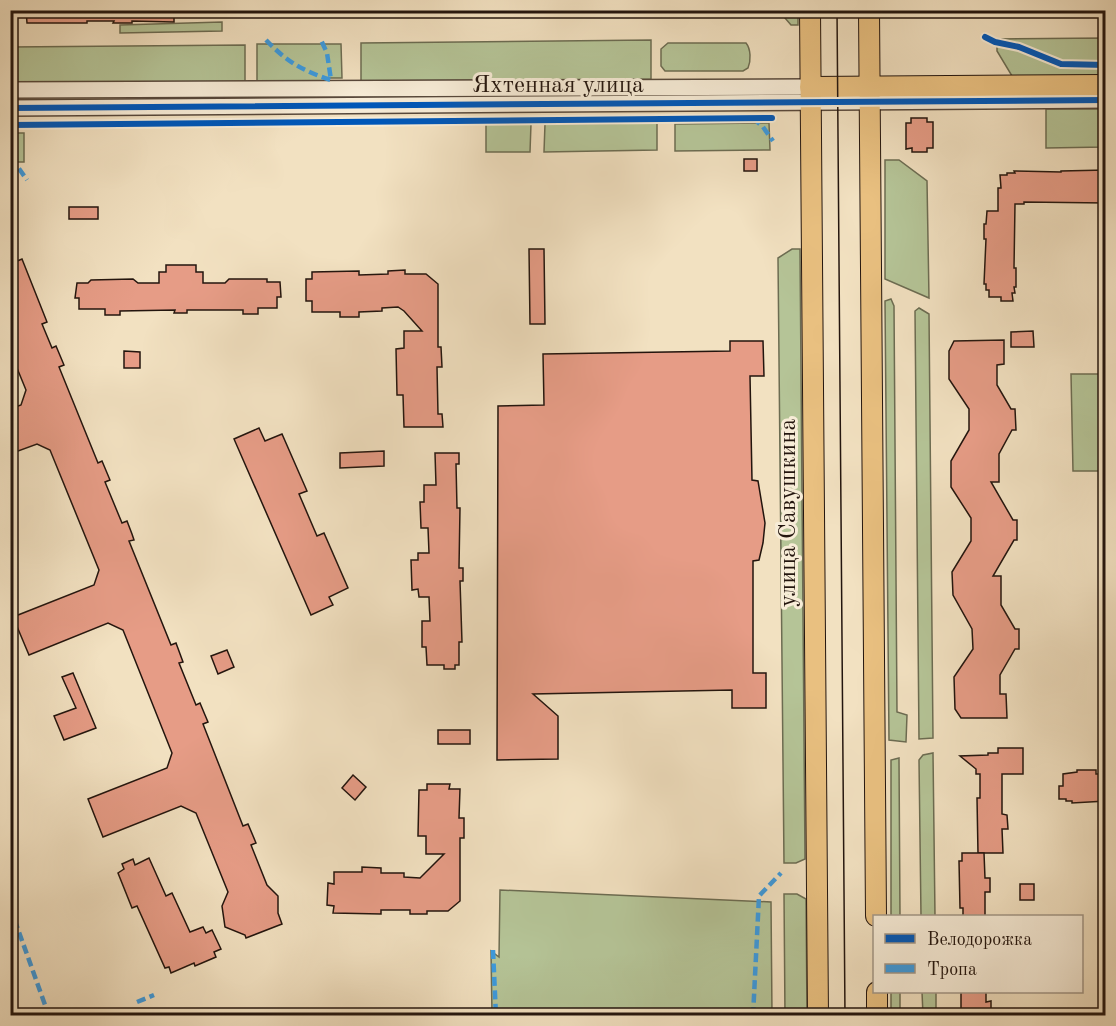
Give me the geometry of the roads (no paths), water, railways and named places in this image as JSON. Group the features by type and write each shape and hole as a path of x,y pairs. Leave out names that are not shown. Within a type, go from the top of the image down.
{"main road":[{"name":"улица Савушкина","path":"810,10 818,1016"},
{"path":"869,10 876,915"},
{"name":"Яхтенная улица","path":"811,94 1106,85"},
{"path":"877,993 877,1016"}],"street":[{"name":"Яхтенная улица","path":"10,90 811,94"},
{"name":"Яхтенная улица","path":"10,108 811,94"},
{"name":"Яхтенная улица","path":"870,94 1106,100"}],"tram line":[{"path":"837,10 845,1016"}]}
